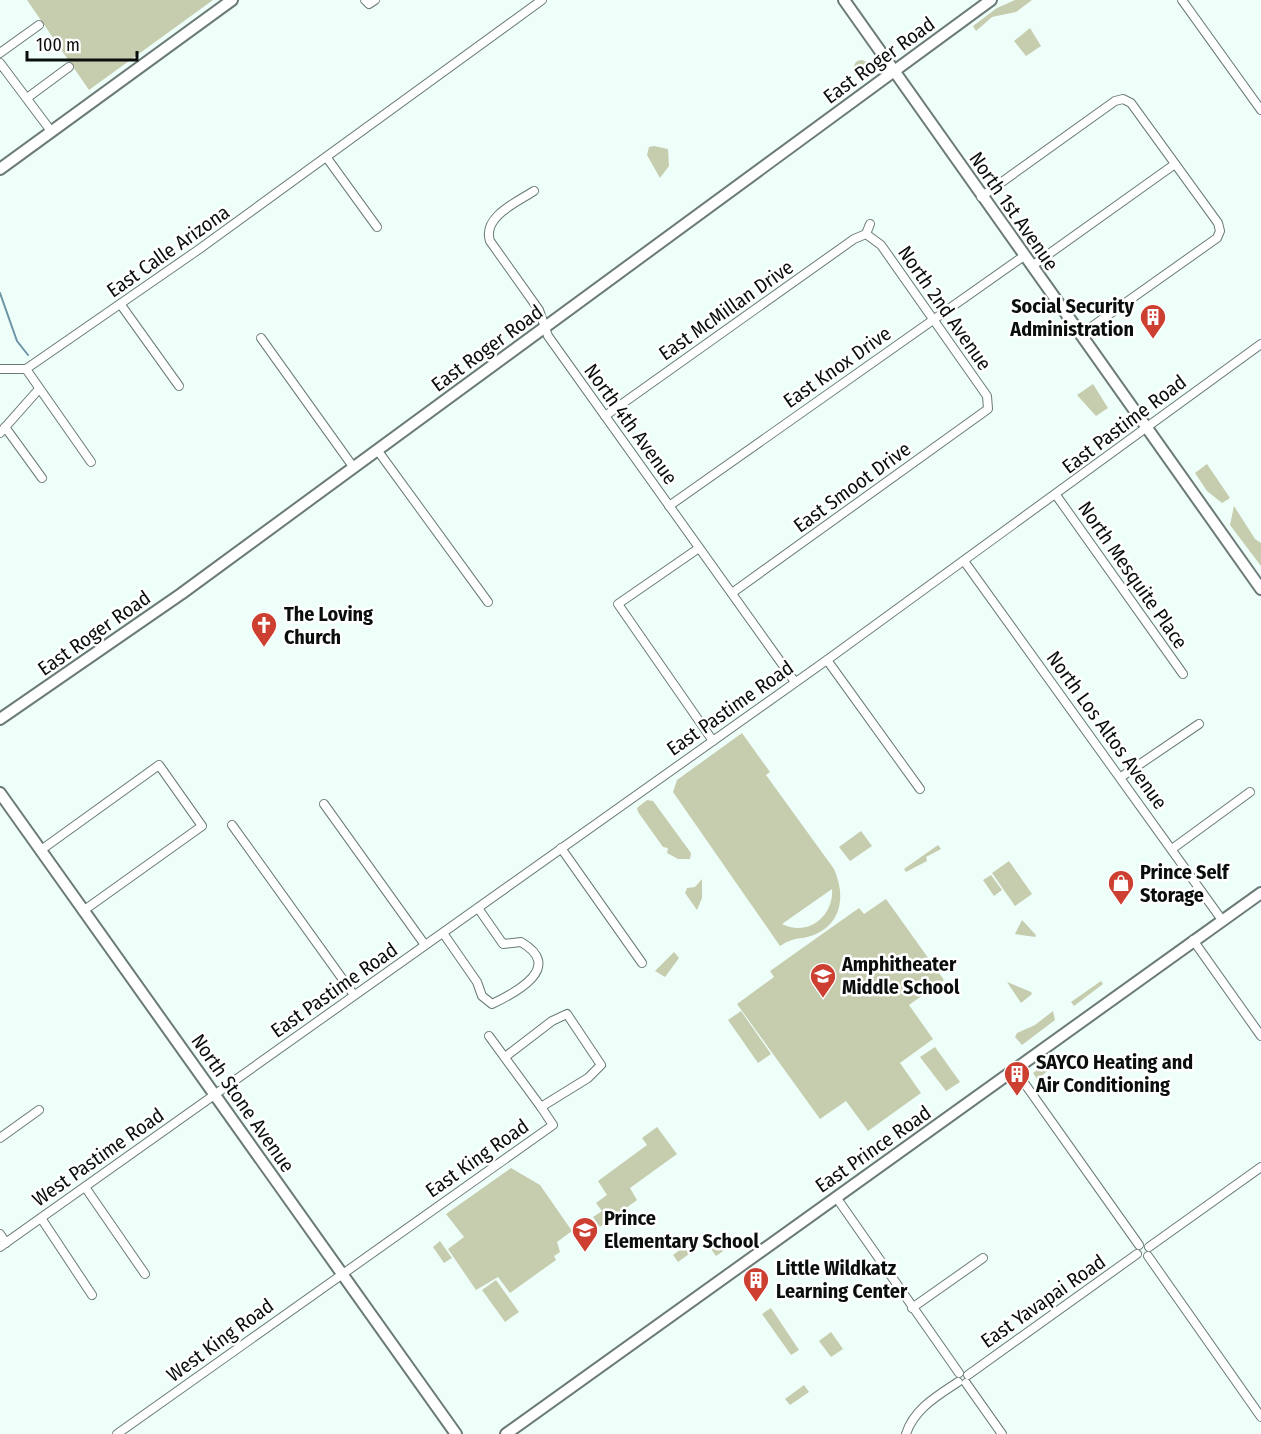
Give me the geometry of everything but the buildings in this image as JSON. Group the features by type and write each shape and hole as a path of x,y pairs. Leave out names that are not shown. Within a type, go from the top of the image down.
{"main road":[{"path":"0,170 232,0"},
{"name":"North 1st Avenue","path":"844,0 981,197 1261,589"},
{"name":"East Roger Road","path":"0,720 181,594 378,451 991,0"},
{"name":"North Stone Avenue","path":"0,793 456,1434"},
{"name":"East Prince Road","path":"506,1434 1261,893"}],"street":[{"path":"365,0 369,4 375,0"},
{"name":"East Calle Arizona","path":"26,369 121,305 327,158 385,113 542,0"},
{"path":"1182,0 1261,110"},
{"path":"0,53 39,25"},
{"path":"27,98 69,67"},
{"path":"2,68 51,131"},
{"path":"981,197 1115,101 1124,99 1131,103 1218,223 1220,231 1217,238 1080,335"},
{"path":"327,158 377,227"},
{"path":"1032,266 1175,164"},
{"name":"North 4th Avenue","path":"534,191 497,216 490,225 488,235 539,310 548,336 795,682"},
{"path":"866,234 870,224"},
{"name":"North 2nd Avenue","path":"866,234 880,245 987,396 991,405"},
{"name":"East McMillan Drive","path":"605,416 854,239 866,234"},
{"name":"East Knox Drive","path":"669,506 1024,256"},
{"path":"121,305 179,386"},
{"path":"261,338 354,468"},
{"name":"East Pastime Road","path":"214,1095 827,660 1261,344"},
{"path":"0,369 26,369 91,462"},
{"path":"39,389 2,430 42,478"},
{"name":"East Smoot Drive","path":"732,593 981,416 991,405"},
{"path":"378,451 488,602"},
{"name":"North Mesquite Place","path":"1056,495 1183,674"},
{"path":"699,548 618,604 713,741"},
{"name":"North Los Altos Avenue","path":"964,561 1222,920"},
{"path":"827,660 920,789"},
{"path":"1120,777 1199,724"},
{"path":"41,850 159,765 202,826 83,911"},
{"path":"1172,849 1250,792"},
{"path":"324,804 425,945"},
{"path":"232,825 354,995"},
{"path":"561,848 642,963"},
{"path":"443,933 477,982 486,1001 492,1004 512,994 537,974 540,965 536,956 521,942 503,944 478,908"},
{"path":"1193,940 1261,1036"},
{"name":"East King Road","path":"343,1273 553,1125 541,1107 588,1078 601,1065 567,1014 552,1021 505,1057"},
{"path":"489,1036 541,1107"},
{"path":"1015,1070 1139,1245 1137,1254 1143,1258 1148,1256"},
{"name":"West Pastime Road","path":"3,1245 214,1095"},
{"path":"0,1138 39,1110"},
{"path":"1261,1167 1149,1247 1148,1256 1261,1417"},
{"path":"85,1187 145,1274"},
{"path":"836,1197 1002,1434"},
{"path":"41,1218 92,1295"},
{"path":"0,1234 3,1245"},
{"path":"1139,1245 1145,1244 1149,1247"},
{"name":"East Yavapai Road","path":"906,1434 912,1420 925,1405 1137,1254"},
{"path":"912,1308 983,1258"},
{"name":"West King Road","path":"117,1434 343,1273"}],"green space":[{"path":"27,0 213,0 89,90"},
{"path":"1015,0 1032,0 1016,12 992,17 976,31 973,26 997,8"},
{"path":"1030,28 1041,46 1026,56 1014,41"},
{"path":"861,60 866,62 868,67 866,72 861,74 856,72 854,67 856,62"},
{"path":"649,147 668,149 669,166 660,178 647,155"},
{"path":"1093,384 1108,408 1096,416 1077,395"},
{"path":"1207,464 1230,498 1222,503 1207,491 1195,473"},
{"path":"1234,506 1255,539 1261,543 1261,566 1230,525"},
{"path":"742,733 770,772 766,775 834,869 840,888 840,897 832,922 816,934 791,940 780,946 673,792 677,780","holes":["832,889 831,899 824,915 810,926 801,928 782,924"]},
{"path":"647,800 653,801 691,853 690,859 678,859 667,853 668,848 663,847 638,812 637,808"},
{"path":"861,831 872,846 850,861 839,847"},
{"path":"938,845 941,849 926,857 927,861 906,872 904,869"},
{"path":"1009,861 1032,894 1015,906 992,873"},
{"path":"991,875 1002,890 994,896 983,880"},
{"path":"702,879 702,898 697,910 685,893 687,888 695,887"},
{"path":"886,899 944,980 909,1005 933,1039 900,1063 921,1093 868,1131 846,1101 820,1119 737,1004 774,977 770,971 859,908 864,914"},
{"path":"1022,920 1036,935 1035,937 1015,934"},
{"path":"674,952 679,958 665,977 655,971"},
{"path":"1101,981 1103,984 1074,1006 1071,1002"},
{"path":"1007,982 1031,992 1032,994 1021,1003"},
{"path":"741,1011 771,1054 758,1063 728,1020"},
{"path":"1053,1011 1055,1020 1022,1045 1015,1037 1017,1033 1035,1025"},
{"path":"935,1047 960,1082 946,1091 920,1057"},
{"path":"1050,1060 1053,1067 1037,1079 1033,1073"},
{"path":"657,1127 677,1154 630,1188 637,1200 600,1227 593,1217 602,1211 596,1203 607,1195 598,1181 647,1145 642,1138"},
{"path":"511,1168 540,1185 572,1231 557,1242 560,1252 554,1256 556,1260 510,1293 498,1277 476,1290 448,1249 464,1237 446,1214"},
{"path":"723,1235 732,1245 716,1256 709,1246"},
{"path":"440,1241 452,1258 444,1263 433,1247"},
{"path":"688,1244 693,1251 678,1262 673,1255"},
{"path":"496,1280 519,1312 505,1322 482,1290"},
{"path":"771,1308 799,1350 791,1355 762,1314"},
{"path":"831,1332 843,1349 831,1357 819,1341"},
{"path":"804,1385 809,1392 790,1405 785,1399"}],"waterway":[{"path":"0,293 17,341 28,355"}],"place":[{"name":"Social Security Administration","path":"1153,340"},
{"name":"The Loving Church","path":"264,648"},
{"name":"Prince Self Storage","path":"1121,906"},
{"name":"Amphitheater Middle School","path":"823,999"},
{"name":"SAYCO Heating and Air Conditioning","path":"1017,1097"},
{"name":"Prince Elementary School","path":"585,1253"},
{"name":"Little Wildkatz Learning Center","path":"756,1303"}]}
